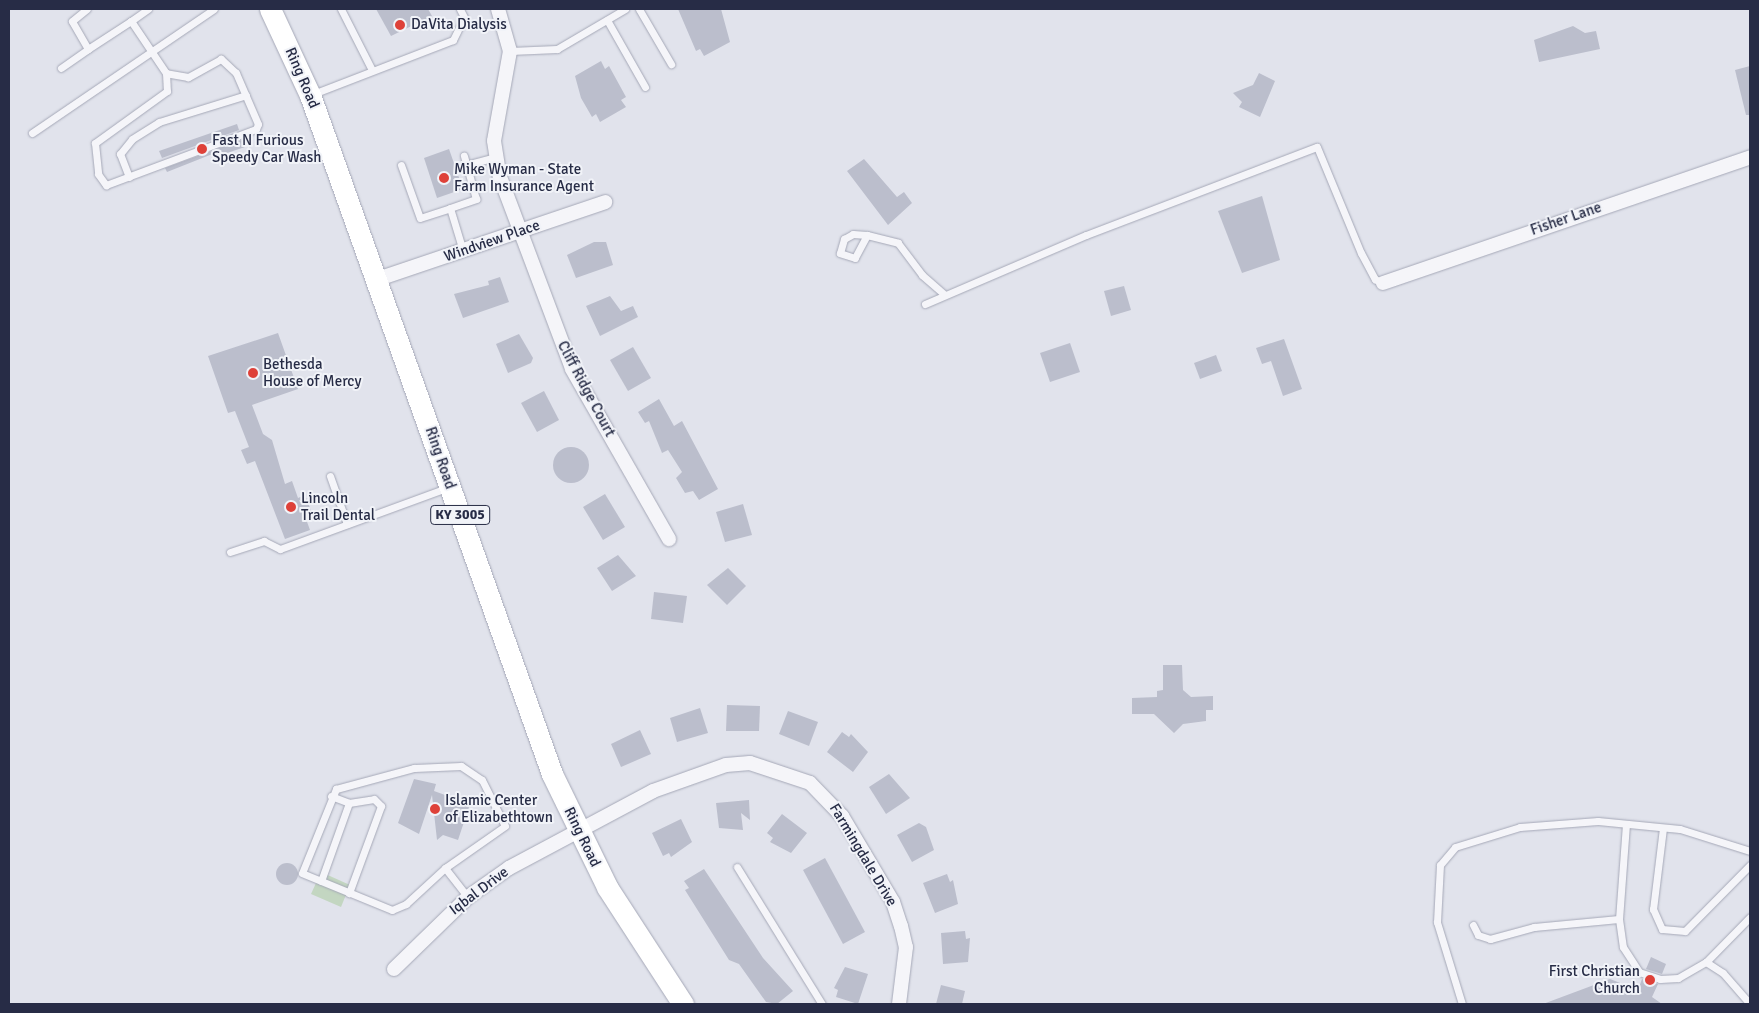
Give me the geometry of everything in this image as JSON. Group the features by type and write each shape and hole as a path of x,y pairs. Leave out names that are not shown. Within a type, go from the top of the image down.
{"main road":[{"name":"Ring Road","path":"270,9 310,94 378,279 525,703 576,830 632,930 683,1004"}],"street":[{"path":"498,9 510,51"},
{"name":"Cliff Ridge Court","path":"510,51 496,124 496,157 572,369 669,540"},
{"name":"Fisher Lane","path":"1384,283 1750,157"},
{"name":"Windview Place","path":"378,279 605,202"},
{"name":"Farmingdale Drive","path":"576,830 653,791 726,765 750,764 810,783 842,816 893,902 906,947 899,1004"},
{"name":"Iqbal Drive","path":"394,969 468,897 576,830"}],"lane":[{"path":"87,9 72,21 88,49"},
{"path":"61,68 148,9"},
{"path":"32,133 214,9"},
{"path":"341,9 372,70"},
{"path":"310,94 453,40 464,17 460,9"},
{"path":"510,51 557,49 623,9"},
{"path":"640,9 671,64"},
{"path":"606,20 645,87"},
{"path":"131,21 166,73 167,91 95,143 98,174 106,185 256,129 258,124 236,73 221,59 188,77 166,73"},
{"path":"129,177 120,154 132,139 159,122 246,95"},
{"path":"925,304 943,293 959,291 1086,235 1317,147 1361,253 1375,279 1384,283"},
{"path":"400,165 420,218 476,199 464,156"},
{"path":"466,165 496,157"},
{"path":"450,208 463,251"},
{"path":"867,235 898,243 922,275 943,293"},
{"path":"330,476 347,524"},
{"path":"230,552 264,541 280,549 450,487"},
{"path":"449,765 470,768 487,787 505,826 445,868 396,909 349,893 302,873 331,796 340,787 414,768 449,765"},
{"path":"331,796 349,803 374,799 381,809 349,893"},
{"path":"321,881 349,803"},
{"path":"1462,1004 1437,922 1444,856 1466,840 1520,827 1598,821 1663,828 1750,852"},
{"path":"1626,824 1619,919 1623,947 1639,972 1660,979 1678,978 1706,962 1750,917"},
{"path":"1663,828 1653,909 1662,929 1685,931 1750,864"},
{"path":"737,867 822,1004"},
{"path":"445,868 468,897"},
{"path":"1473,925 1478,935 1490,939 1534,927 1619,919"},
{"path":"1706,962 1723,973 1750,1004"}],"green space":[{"path":"321,872 350,885 341,907 311,894"}],"building":[{"name":"DaVita Dialysis","path":"376,9 428,9 432,16 391,36"},
{"path":"678,9 721,9 730,42 704,56 700,49 696,51"},
{"path":"1573,26 1585,33 1596,31 1600,49 1539,62 1534,40"},
{"path":"601,61 605,69 609,66 626,97 621,100 626,107 600,122 596,114 592,117 581,98 575,76"},
{"path":"1750,66 1750,115 1746,115 1735,70"},
{"path":"1259,73 1275,81 1260,117 1239,107 1242,102 1233,93 1253,85"},
{"path":"237,124 239,130 162,158 159,151"},
{"path":"242,140 245,147 221,155 220,151 167,172 165,168"},
{"name":"Mike Wyman - State Farm Insurance Agent","path":"449,149 463,189 437,198 424,158"},
{"path":"864,159 897,197 904,192 912,203 888,225 847,171"},
{"path":"1262,196 1280,260 1242,273 1218,211"},
{"path":"594,242 606,242 613,265 576,278 567,255"},
{"path":"500,277 509,302 463,318 454,294 489,285 488,281"},
{"path":"1124,286 1131,310 1111,316 1104,291"},
{"path":"610,296 621,311 633,306 638,317 600,336 586,306"},
{"path":"278,333 298,389 252,405 263,434 272,440 285,484 292,481 298,498 305,495 313,516 306,519 310,530 285,539 255,461 247,464 241,450 249,447 235,411 228,413 208,356"},
{"path":"519,334 533,358 531,363 508,373 496,344"},
{"path":"1284,339 1302,389 1283,396 1271,361 1262,364 1256,348"},
{"path":"1070,343 1080,372 1050,382 1040,353"},
{"path":"633,347 651,378 628,391 610,360"},
{"path":"1216,355 1222,371 1200,379 1194,363"},
{"path":"544,391 559,420 537,432 521,403"},
{"path":"659,399 674,426 682,421 718,489 699,500 693,491 685,493 676,478 682,472 668,450 662,453 649,421 645,423 638,412"},
{"path":"571,447 583,453 589,465 583,477 571,483 559,477 553,465 559,453"},
{"path":"605,494 625,527 603,540 583,507"},
{"path":"743,504 752,535 725,542 716,512"},
{"path":"618,555 636,576 612,591 597,568"},
{"path":"728,568 746,586 727,605 707,585"},
{"path":"654,592 687,596 683,623 651,619"},
{"path":"1163,665 1182,665 1183,690 1191,697 1213,696 1213,710 1206,710 1206,721 1183,724 1174,733 1154,714 1132,714 1132,698 1157,697 1157,691 1163,690"},
{"path":"727,705 760,706 759,731 726,731"},
{"path":"700,708 708,733 677,742 670,718"},
{"path":"788,711 818,722 809,746 779,734"},
{"path":"640,730 651,754 621,767 611,744"},
{"path":"842,732 849,737 851,734 868,752 853,772 827,752"},
{"path":"889,774 910,798 886,814 869,787"},
{"name":"Islamic Center of Elizabethtown","path":"414,779 436,784 434,791 470,804 458,840 443,835 437,840 432,795 419,834 398,823"},
{"path":"749,800 750,820 741,813 743,830 719,828 716,803"},
{"path":"782,814 807,833 791,853 770,842 773,838 767,833"},
{"path":"681,819 692,842 671,857 669,853 663,856 652,833"},
{"path":"919,823 926,827 934,850 912,862 897,835"},
{"path":"825,858 865,932 843,944 803,870"},
{"path":"287,863 295,866 298,874 295,882 287,885 279,882 276,874 279,866"},
{"path":"704,869 763,958 793,991 777,1004 766,1002 739,964 729,960 685,890 689,888 684,881"},
{"path":"947,874 950,882 953,880 958,904 935,913 923,883"},
{"path":"965,931 966,939 970,938 968,962 943,964 941,933"},
{"path":"1651,957 1666,964 1662,974 1646,969"},
{"path":"845,967 868,974 858,1004 836,997 838,990 834,988"},
{"name":"First Christian Church","path":"1610,979 1638,990 1642,979 1658,984 1652,997 1662,1004 1543,1004"},
{"path":"941,985 965,991 962,1004 936,1004"}],"place":[{"name":"DaVita Dialysis","path":"400,25"},
{"name":"Fast N Furious Speedy Car Wash","path":"202,149"},
{"name":"Mike Wyman - State Farm Insurance Agent","path":"444,178"},
{"name":"Bethesda House of Mercy","path":"253,373"},
{"name":"Lincoln Trail Dental","path":"291,507"},
{"name":"Islamic Center of Elizabethtown","path":"435,809"},
{"name":"First Christian Church","path":"1650,980"}]}
